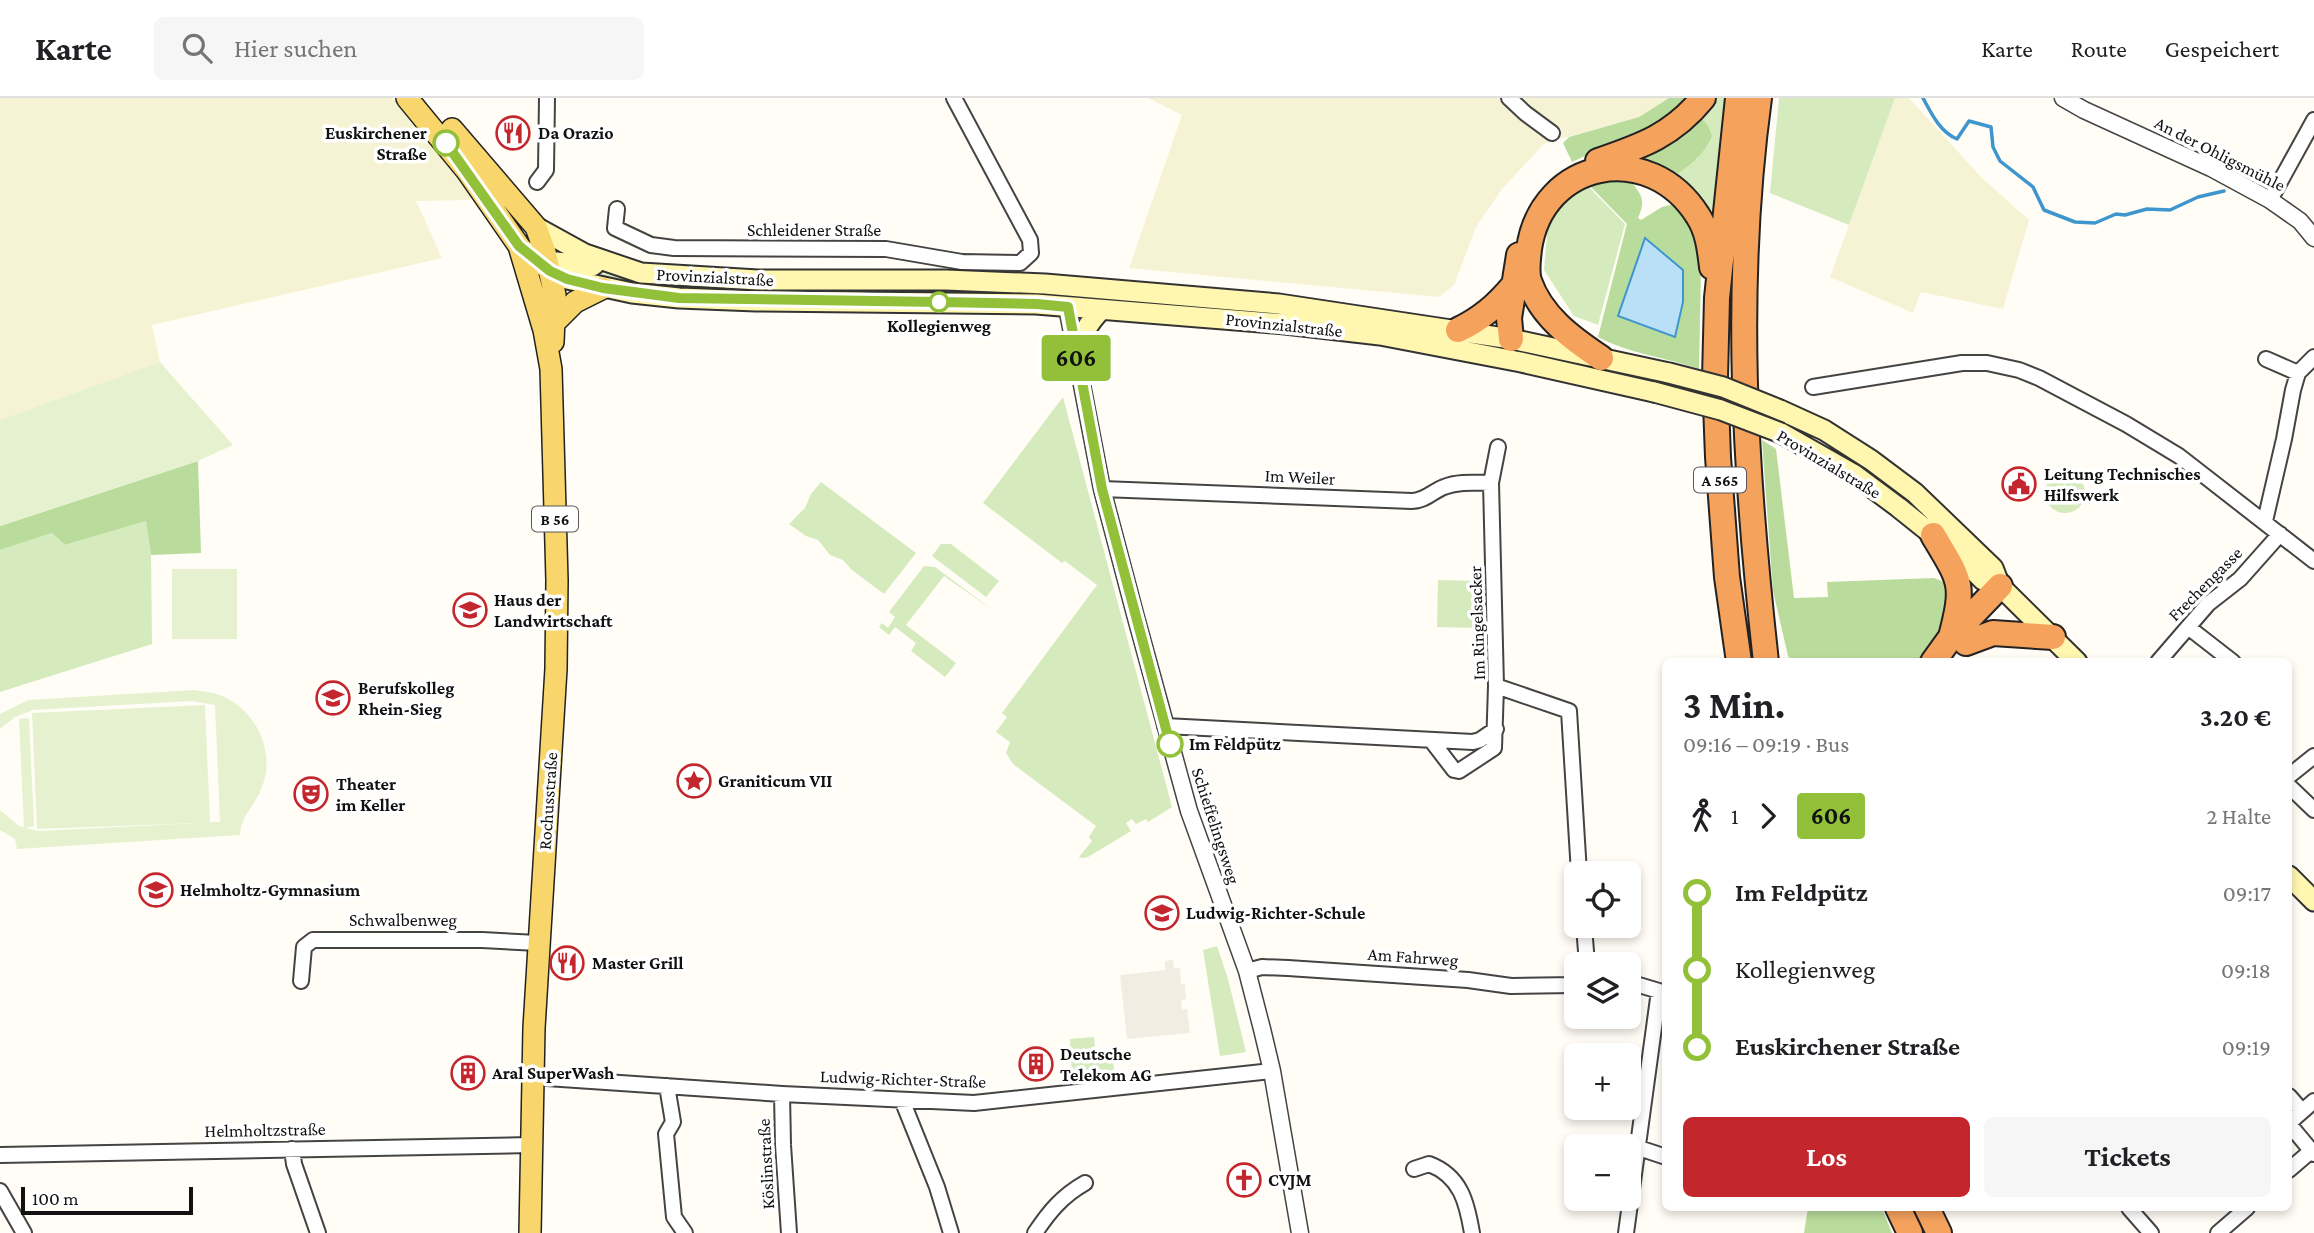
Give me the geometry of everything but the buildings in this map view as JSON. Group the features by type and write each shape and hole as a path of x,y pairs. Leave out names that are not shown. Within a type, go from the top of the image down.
{"highway":[{"path":"1458,330 1497,306 1520,283 1528,258 1531,233 1547,203 1562,183 1656,139 1677,126 1703,98"},
{"name":"A 565","path":"1737,658 1727,577 1715,378 1717,298 1738,98"},
{"name":"A 565","path":"1759,98 1749,197 1743,324 1747,460 1766,658"},
{"path":"1598,165 1650,173 1676,189 1699,216 1708,241 1717,298"},
{"path":"1511,339 1520,325 1526,307 1520,283"},
{"path":"1520,283 1573,340 1601,358"},
{"path":"1933,535 1955,572 1960,588 1955,647"},
{"path":"1939,658 1955,647 2005,591"},
{"path":"1759,598 1776,658"},
{"path":"1955,647 1993,633 2053,637"},
{"path":"1899,1211 1910,1233"},
{"path":"1928,1211 1939,1233"}],"main road":[{"name":"Rochusstraße","path":"407,98 467,171 519,246 542,270 555,295 556,321 551,369 557,570 556,669 538,943 532,1077 530,1233"},
{"name":"B 56","path":"425,98 536,227"},
{"name":"Rochusstraße","path":"536,227 542,270 544,330 551,369"},
{"name":"Provinzialstraße","path":"536,227 603,262 640,273 758,280 946,280 1045,284 1279,304 1511,339 1669,373 1723,387 1780,410 1824,430 1871,460 1915,493 1993,568 2005,591"},
{"path":"542,270 592,266 603,262"},
{"name":"Provinzialstraße","path":"542,270 603,288 679,298 1037,304 1285,324 1380,335 1521,362 1654,392 1721,410 1781,433 1855,475 1958,555 1983,580 2005,591 2073,658"},
{"path":"1045,284 1068,307 1100,288"},
{"path":"556,321 575,302 603,288"},
{"path":"1076,356 1080,337 1089,322 1101,310"},
{"path":"1485,356 1501,350 1511,339 1521,362"},
{"path":"2292,879 2314,901"}],"street":[{"path":"537,183 546,170 547,98"},
{"name":"Schleidener Straße","path":"617,209 615,228 651,245 674,248 886,249 962,262 1020,263 1031,253 1030,240 954,98"},
{"path":"1510,98 1525,113 1552,132"},
{"name":"An der Ohligsmühle","path":"2063,98 2211,168 2270,200 2300,221 2314,238"},
{"path":"2270,200 2314,120"},
{"name":"Schieffelingsweg","path":"1068,307 1102,489 1165,726 1189,811 1247,971 1272,1071 1300,1233"},
{"path":"2264,520 2298,373 2314,357"},
{"path":"2266,359 2298,373"},
{"path":"1814,387 1962,363 1987,363 2019,370 2080,399 2169,450 2264,520 2314,561"},
{"name":"Im Ringelsacker","path":"1498,447 1491,483 1496,686 1569,711 1578,861"},
{"name":"Im Weiler","path":"1102,489 1419,501 1443,487 1455,484 1491,483"},
{"name":"Frechengasse","path":"2161,658 2208,604 2239,579 2280,534"},
{"path":"2188,627 2228,658"},
{"path":"1431,740 1454,770 1459,771 1494,748 1496,686"},
{"path":"1165,726 1473,742 1496,729"},
{"path":"2292,774 2314,756"},
{"path":"2292,789 2314,810"},
{"name":"Schwalbenweg","path":"301,981 304,947 313,940 482,940 538,943"},
{"name":"Am Fahrweg","path":"1247,971 1262,967 1288,968 1468,980 1511,986 1564,985"},
{"path":"1641,986 1659,991 1641,1134"},
{"name":"Ludwig-Richter-Straße","path":"532,1077 782,1094 974,1103 1272,1071"},
{"path":"667,1086 673,1122 666,1134 674,1217 685,1233"},
{"name":"Köslinstraße","path":"782,1094 783,1158 789,1233"},
{"path":"2292,1099 2302,1111"},
{"path":"902,1100 937,1187 951,1233"},
{"path":"2292,1120 2314,1101"},
{"path":"2292,1127 2312,1153 2292,1168"},
{"name":"Helmholtzstraße","path":"0,1155 531,1145"},
{"path":"292,1149 318,1233"},
{"path":"1641,1149 1662,1156"},
{"path":"1414,1169 1429,1164 1452,1178 1460,1188 1467,1206 1472,1233"},
{"path":"1035,1233 1054,1206 1069,1192 1085,1183"},
{"path":"0,1191 24,1233"},
{"path":"1626,1233 1629,1211"},
{"path":"2132,1211 2151,1233"},
{"path":"2218,1233 2239,1211"}],"shaded area":[{"path":"0,98 392,98 472,196 470,200 416,201 442,258 152,325 160,362 0,420"},
{"path":"1148,98 1669,98 1639,117 1545,143 1502,189 1476,227 1454,285 1439,297 1129,268 1182,115"},
{"path":"1895,98 1909,98 1981,177 2029,220 2003,309 1921,292 1913,313 1830,277"},
{"path":"1173,960 1174,968 1180,968 1181,984 1185,984 1186,999 1181,1000 1182,1009 1187,1009 1190,1033 1127,1039 1120,975 1165,970 1165,961"}],"green space":[{"path":"1669,98 1691,98 1644,135 1600,149 1572,162 1563,143 1569,137 1639,117"},
{"path":"1709,98 1728,98 1712,242 1669,179 1698,158 1695,113"},
{"path":"1779,98 1895,98 1849,225 1770,193"},
{"path":"1695,113 1707,124 1712,136 1694,161 1669,179 1637,162 1638,154"},
{"path":"1597,180 1631,181 1642,198 1638,218 1641,220 1662,207 1674,204 1692,223 1701,270 1699,369 1622,347 1598,337 1627,224 1587,183"},
{"path":"1583,181 1625,224 1598,325 1574,316 1544,270 1548,223 1562,202"},
{"path":"585,268 637,280 690,286 1034,291 1033,298 677,290 586,278"},
{"path":"160,362 233,445 198,461 0,526 0,420"},
{"path":"1063,397 1172,807 1148,822 1146,819 1136,824 1132,819 1126,823 1131,831 1082,858 1079,857 1092,841 1089,837 1096,826 1013,764 1006,753 1010,742 996,732 1007,717 1002,713 1097,585 1065,561 1062,563 983,503"},
{"path":"1762,440 1776,449 1794,598 1828,597 1827,582 1934,578 1949,584 1943,626 1921,658 1790,658 1773,591"},
{"path":"198,461 201,553 151,555 146,521 65,545 52,533 0,550 0,526"},
{"path":"2065,473 2073,474 2079,479 2084,485 2084,501 2079,507 2073,512 2065,513 2057,512 2051,507 2046,501 2045,493 2046,485 2051,479 2057,474"},
{"path":"821,482 916,553 884,594 843,560 830,555 818,540 806,536 789,524 805,508 811,494"},
{"path":"146,521 151,555 152,644 0,692 0,550 52,533 65,545"},
{"path":"941,544 951,544 999,581 986,597 932,556"},
{"path":"924,566 935,567 994,611 944,576 906,625 956,663 945,677 911,651 916,643 895,627 889,635 879,627 882,623 888,628 895,617 889,612"},
{"path":"172,569 237,569 237,639 172,639"},
{"path":"1438,580 1479,581 1478,628 1437,627"},
{"path":"195,690 219,695 234,702 245,711 260,734 266,774 259,794 243,822 240,835 17,849 15,839 0,830 0,810 24,827 19,719 29,718 34,826 25,828 38,831 200,823 37,829 32,713 205,705 210,822 220,822 215,705 191,701 33,710 15,717 0,729 0,714 28,700"},
{"path":"1217,946 1246,1052 1220,1056 1203,950"},
{"path":"1094,1037 1096,1056 1113,1055 1114,1072 1072,1076 1070,1039"},
{"path":"1808,1211 1883,1211 1892,1233 1804,1233"}],"water":[{"path":"1645,238 1683,270 1683,302 1675,337 1618,316"}],"waterway":[{"path":"1923,98 1941,127 1957,139 1969,121 1991,127 1993,147 2000,161 2033,187 2044,210 2075,222 2095,223 2116,214 2125,215 2147,209 2170,210 2198,197 2224,191"}],"bus line":[{"name":"606","path":"446,143 519,246 550,271 567,279 632,293 679,298 1037,304 1068,307 1102,489 1170,744"}],"place":[{"name":"Da Orazio","path":"513,133"},
{"name":"Euskirchener Straße","path":"446,143"},
{"name":"Kollegienweg","path":"939,302"},
{"name":"Leitung Technisches Hilfswerk","path":"2019,484"},
{"name":"Haus der Landwirtschaft","path":"470,610"},
{"name":"Berufskolleg Rhein-Sieg","path":"333,698"},
{"name":"Im Feldpütz","path":"1170,744"},
{"name":"Graniticum VII","path":"694,781"},
{"name":"Theater im Keller","path":"311,794"},
{"name":"Helmholtz-Gymnasium","path":"156,890"},
{"name":"Ludwig-Richter-Schule","path":"1162,913"},
{"name":"Master Grill","path":"567,963"},
{"name":"Deutsche Telekom AG","path":"1036,1064"},
{"name":"Aral SuperWash","path":"468,1073"},
{"name":"CVJM","path":"1244,1180"}]}
